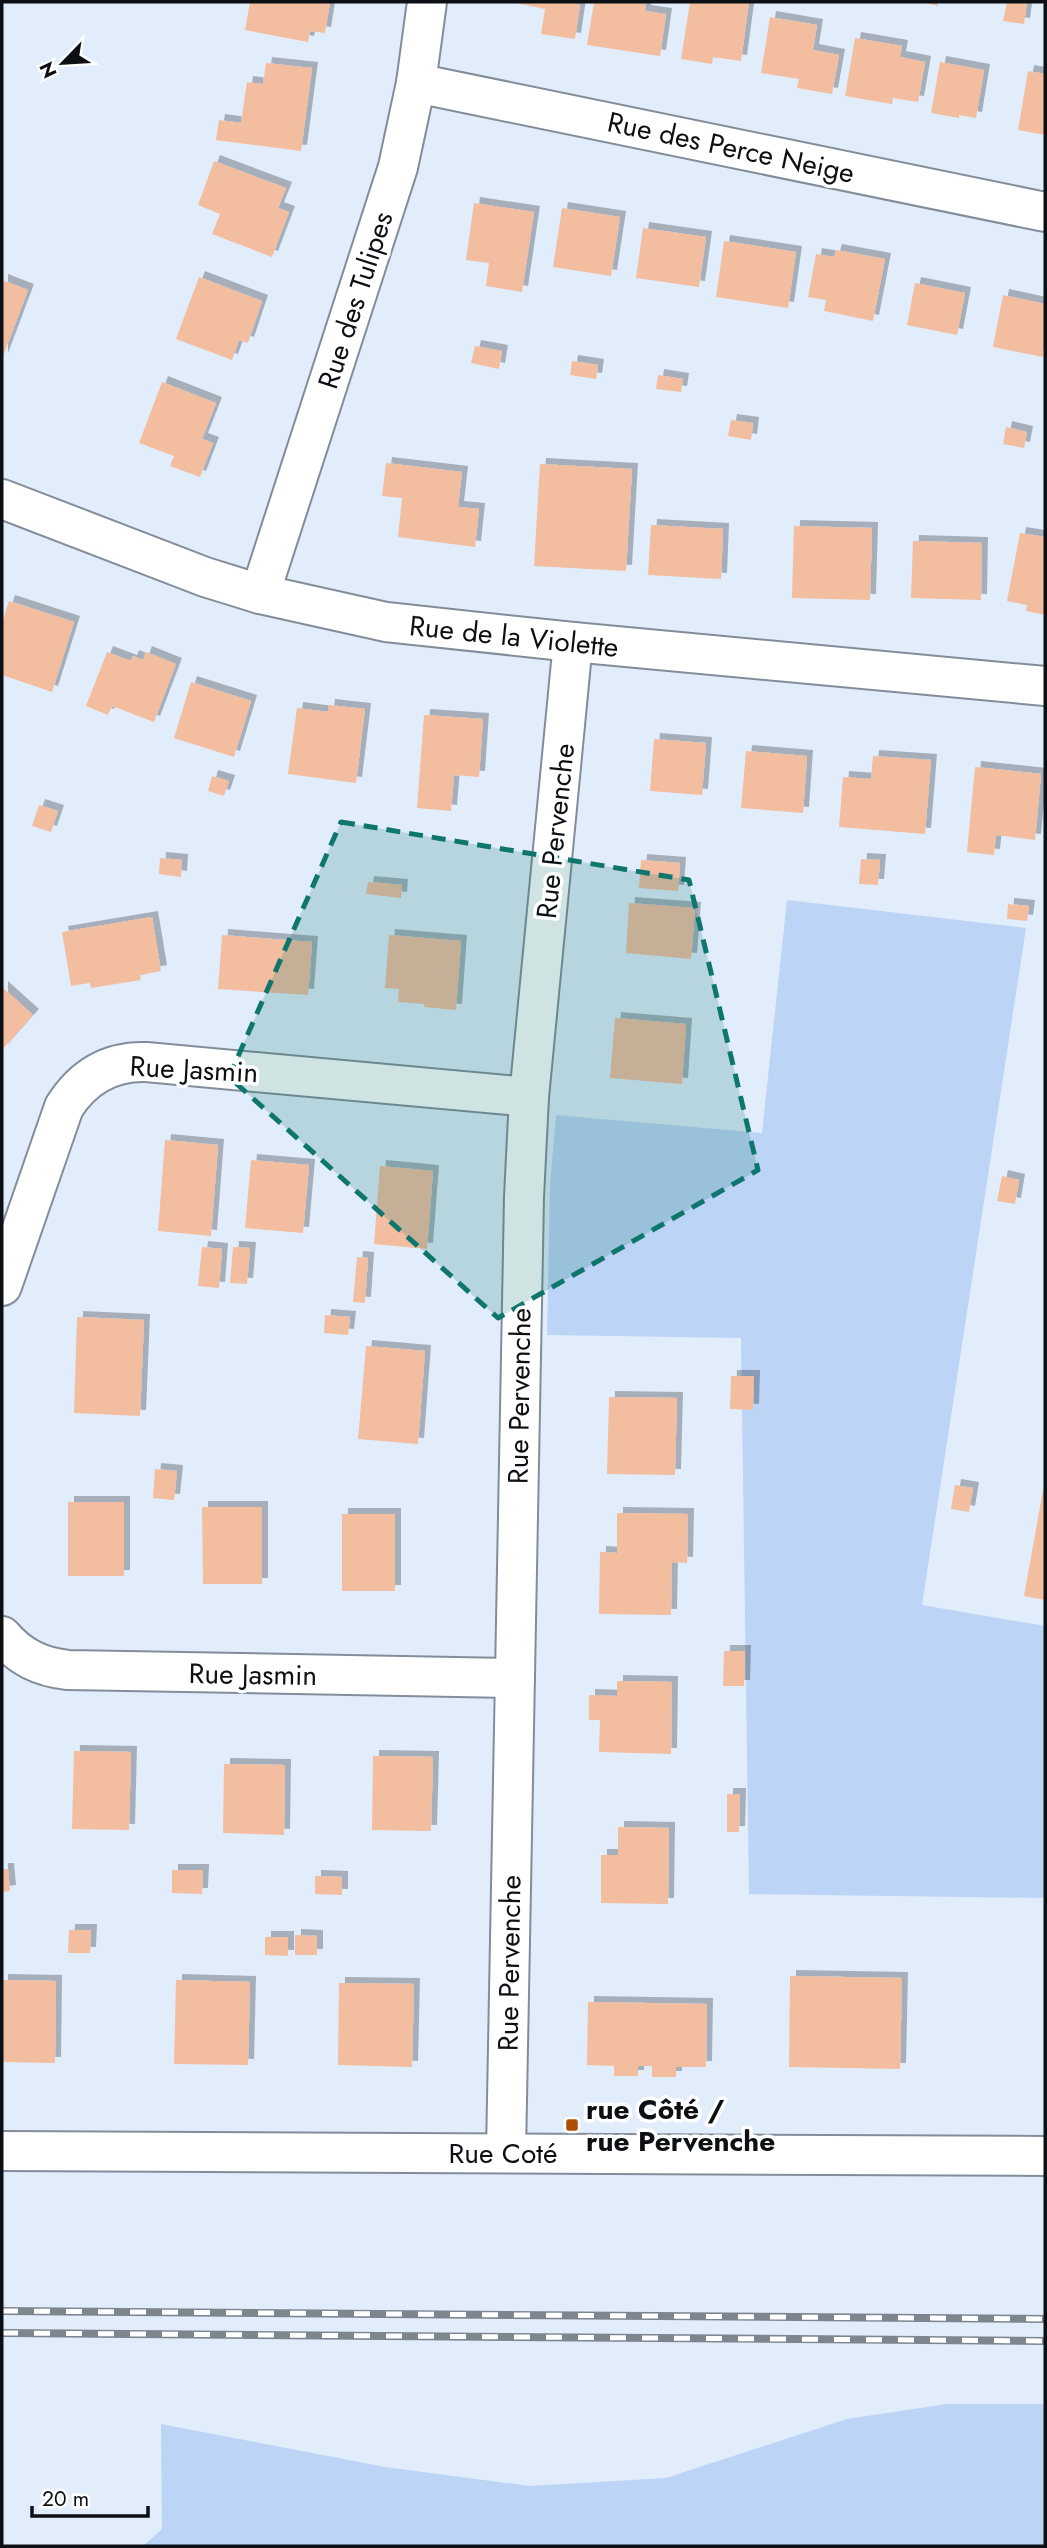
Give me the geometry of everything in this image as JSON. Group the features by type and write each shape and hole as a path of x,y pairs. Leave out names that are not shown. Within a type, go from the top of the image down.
{"street":[{"name":"Rue des Tulipes","path":"260,594 398,167 416,83 427,2"},
{"name":"Rue des Perce Neige","path":"416,83 1045,212"},
{"name":"Rue de la Violette","path":"2,499 205,577 260,594 386,622 1045,686"},
{"name":"Rue Pervenche","path":"506,2153 521,1284 529,1097 573,642"},
{"name":"Rue Jasmin","path":"2,1286 64,1107 81,1084 105,1069 132,1062 146,1062 529,1097"},
{"name":"Rue Jasmin","path":"2,1636 29,1660 54,1669 515,1678"},
{"name":"Rue Coté","path":"2,2151 1045,2156"}],"highlighted area":[{"path":"341,822 689,880 758,1170 498,1318 229,1077"}],"shaded area":[{"path":"787,900 1026,928 922,1605 1045,1626 1045,1898 749,1894 741,1338 547,1335 550,1185 556,1115 762,1133"},
{"path":"947,2404 1045,2404 1045,2546 143,2546 162,2529 161,2424 385,2467 530,2486 666,2478 847,2419"}],"building":[{"path":"250,2 330,2 325,33 310,31 308,42 245,30"},
{"path":"511,2 569,2 580,5 575,39 541,34 545,9"},
{"path":"594,2 646,2 645,11 666,14 660,56 587,45"},
{"path":"690,2 749,2 741,61 713,57 712,64 681,59"},
{"path":"922,2 938,2 938,6"},
{"path":"1007,2 1027,2 1024,24 1003,21"},
{"path":"770,17 817,25 813,50 839,55 832,94 797,88 799,79 761,73"},
{"path":"855,38 902,46 900,57 925,62 918,102 893,98 892,104 845,96"},
{"path":"940,62 984,70 976,118 931,113"},
{"path":"266,63 312,68 301,151 216,140 219,120 241,123 247,82 263,84"},
{"path":"1028,71 1045,74 1045,135 1018,130"},
{"path":"214,161 286,188 278,208 289,212 272,257 212,234 220,214 198,205"},
{"path":"474,203 534,212 522,292 486,286 489,263 466,260"},
{"path":"562,208 620,217 611,276 553,267"},
{"path":"643,228 706,237 699,287 636,278"},
{"path":"724,241 796,252 788,308 716,297"},
{"path":"836,250 885,259 873,321 824,311 826,300 808,297 816,254 834,257"},
{"path":"199,277 262,301 248,343 239,340 232,360 176,339"},
{"path":"2,280 28,290 2,359"},
{"path":"915,283 965,293 957,335 907,325"},
{"path":"1003,295 1045,304 1043,357 993,347"},
{"path":"475,346 502,351 499,369 471,363"},
{"path":"572,361 598,365 596,379 570,375"},
{"path":"658,375 683,379 681,392 656,389"},
{"path":"162,382 216,403 202,439 213,443 200,477 170,466 174,456 139,443"},
{"path":"731,420 753,423 751,440 728,436"},
{"path":"1006,427 1027,432 1024,448 1003,444"},
{"path":"386,463 462,472 458,507 479,509 475,547 398,537 402,498 382,496"},
{"path":"540,464 632,469 626,571 534,566"},
{"path":"651,525 723,529 721,579 648,575"},
{"path":"794,526 872,528 870,600 792,598"},
{"path":"1020,533 1045,537 1045,615 1026,611 1027,605 1007,601"},
{"path":"913,541 982,543 981,600 911,598"},
{"path":"9,601 74,622 52,692 2,675 2,623"},
{"path":"107,652 131,661 133,656 143,660 146,652 176,664 154,722 112,706 108,715 86,706"},
{"path":"191,682 251,701 234,757 174,738"},
{"path":"329,705 365,709 356,783 288,774 297,708 328,712"},
{"path":"424,715 483,719 479,777 454,775 451,811 417,808"},
{"path":"654,739 706,743 702,795 650,791"},
{"path":"746,751 807,756 803,813 741,808"},
{"path":"873,756 931,760 925,834 839,827 843,777 871,779"},
{"path":"975,767 1041,774 1035,840 996,835 994,855 967,852"},
{"path":"212,776 229,781 224,796 208,791"},
{"path":"39,805 58,811 51,832 32,826"},
{"path":"160,858 182,860 181,877 159,874"},
{"path":"861,859 880,860 878,885 859,884"},
{"path":"641,860 680,863 678,891 639,888"},
{"path":"368,882 402,885 401,898 366,894"},
{"path":"629,903 695,908 691,959 626,953"},
{"path":"1008,904 1029,906 1027,921 1007,919"},
{"path":"152,917 161,971 140,975 141,980 91,988 90,983 71,986 62,932"},
{"path":"222,935 312,942 308,995 218,989"},
{"path":"389,935 461,941 456,1010 398,1002 399,989 385,988"},
{"path":"2,987 33,1015 2,1050"},
{"path":"615,1018 686,1024 682,1084 610,1078"},
{"path":"165,1140 218,1145 211,1236 158,1231"},
{"path":"251,1160 309,1165 303,1233 245,1228"},
{"path":"380,1166 433,1171 427,1249 374,1244"},
{"path":"1002,1176 1019,1180 1015,1204 997,1201"},
{"path":"202,1247 222,1249 219,1288 198,1286"},
{"path":"233,1247 250,1248 247,1284 230,1283"},
{"path":"357,1257 368,1258 365,1303 353,1302"},
{"path":"325,1315 350,1317 348,1335 324,1333"},
{"path":"77,1317 144,1320 140,1416 74,1413"},
{"path":"366,1346 425,1351 418,1444 358,1439"},
{"path":"731,1376 754,1376 753,1410 730,1409"},
{"path":"609,1397 677,1398 675,1475 607,1474"},
{"path":"155,1469 177,1471 174,1500 153,1498"},
{"path":"955,1485 973,1488 969,1512 951,1509"},
{"path":"1043,1490 1045,1491 1045,1600 1024,1596"},
{"path":"68,1502 124,1502 124,1576 68,1576"},
{"path":"202,1507 262,1507 262,1584 203,1584"},
{"path":"617,1513 688,1514 687,1563 672,1562 671,1615 599,1614 600,1552 617,1553"},
{"path":"342,1514 395,1514 395,1591 342,1591"},
{"path":"724,1651 745,1651 744,1686 723,1686"},
{"path":"617,1681 672,1682 671,1754 599,1752 600,1720 589,1720 589,1695 617,1696"},
{"path":"74,1751 131,1752 129,1830 72,1829"},
{"path":"373,1756 433,1757 431,1831 372,1830"},
{"path":"224,1764 285,1765 284,1835 223,1833"},
{"path":"727,1794 740,1794 739,1832 727,1832"},
{"path":"618,1827 669,1828 668,1904 601,1903 601,1855 618,1855"},
{"path":"2,1869 8,1869 10,1891 2,1892"},
{"path":"172,1870 203,1870 202,1894 172,1893"},
{"path":"315,1876 342,1877 342,1895 315,1894"},
{"path":"69,1930 91,1930 90,1953 68,1953"},
{"path":"295,1935 317,1936 317,1955 295,1955"},
{"path":"265,1937 288,1937 288,1956 265,1955"},
{"path":"790,1976 902,1978 900,2069 789,2067"},
{"path":"2,1980 56,1981 55,2063 2,2062"},
{"path":"176,1980 250,1982 248,2065 174,2064"},
{"path":"339,1983 414,1984 412,2067 338,2065"},
{"path":"588,2002 707,2004 706,2067 676,2067 676,2077 652,2077 652,2066 638,2066 638,2076 614,2076 614,2066 587,2065"}],"railway":[{"path":"2,2311 1045,2319"},
{"path":"2,2333 1045,2341"}],"place":[{"name":"rue Côté / rue Pervenche","path":"572,2125"}]}
